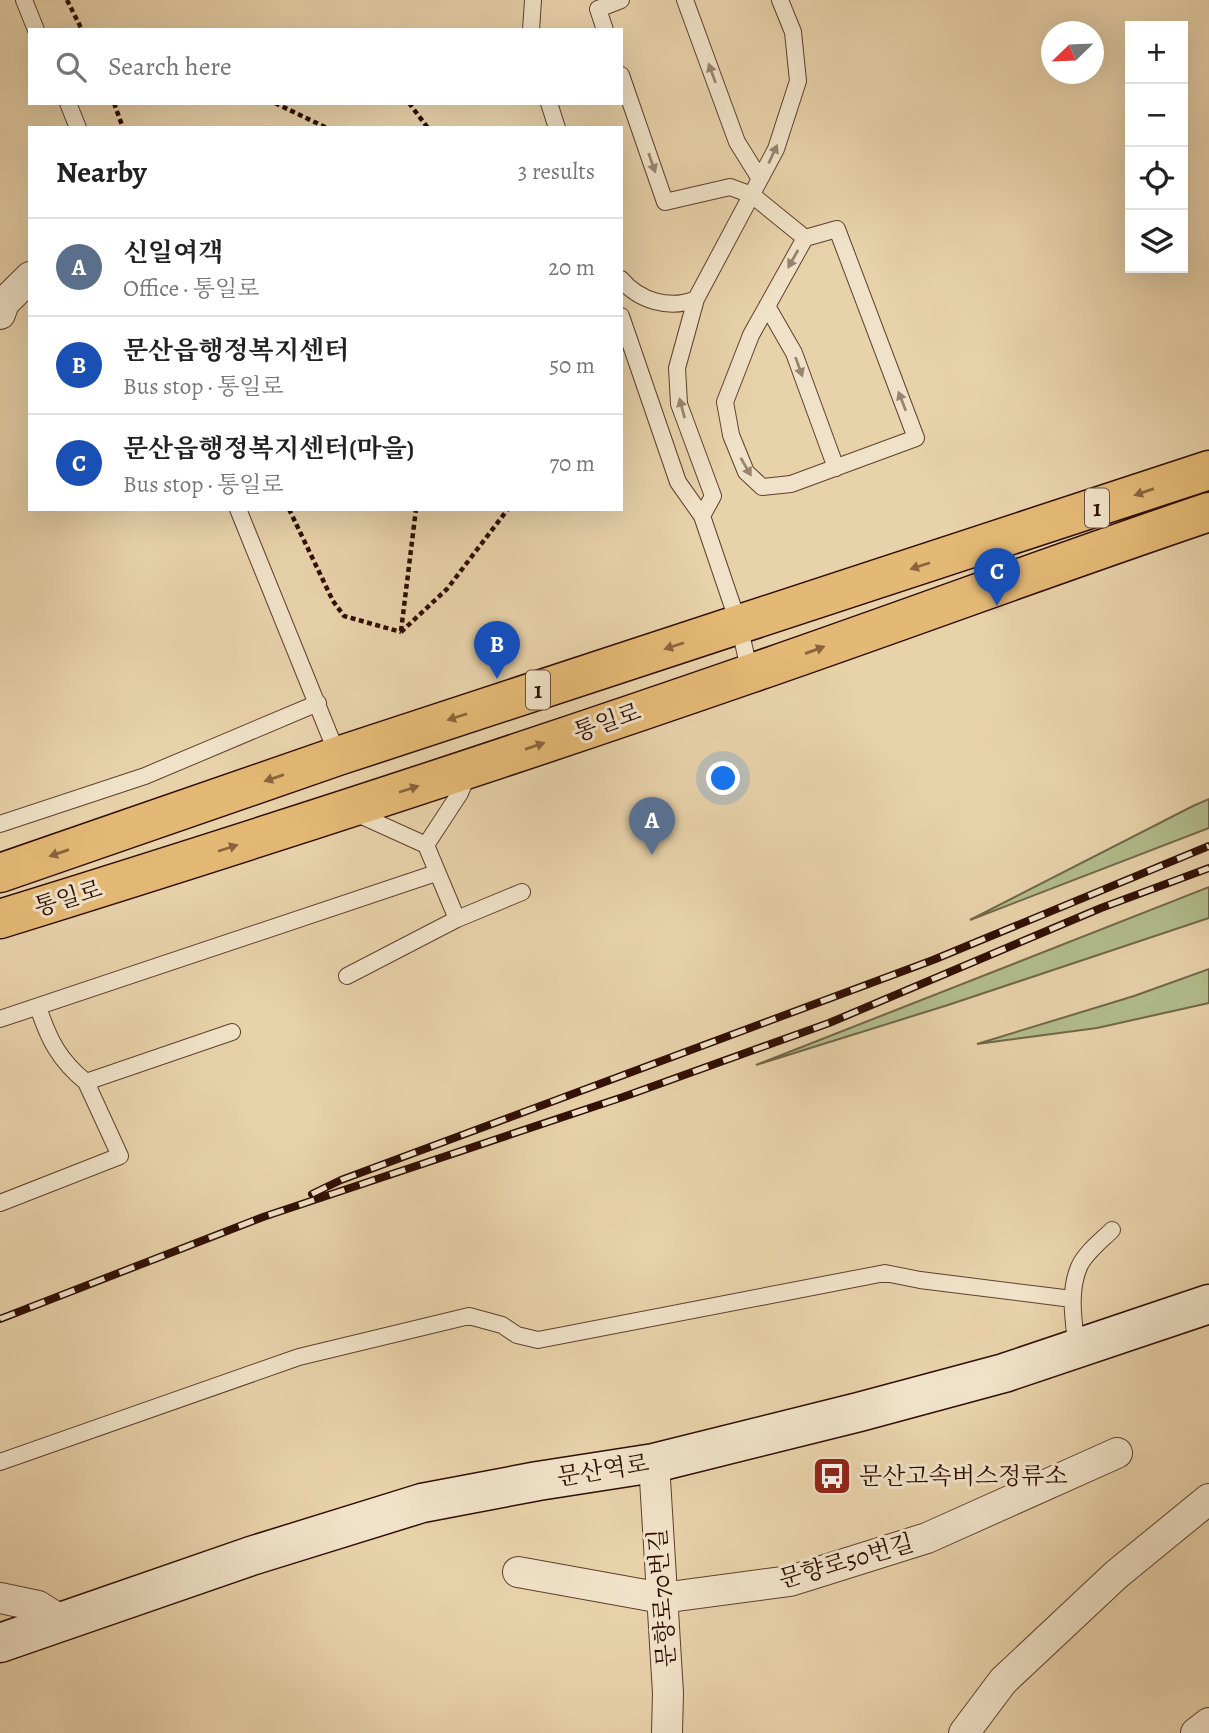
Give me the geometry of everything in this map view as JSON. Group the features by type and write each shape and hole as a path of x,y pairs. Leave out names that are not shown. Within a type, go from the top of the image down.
{"main road":[{"name":"통일로","path":"0,873 338,756 1209,470"},
{"name":"통일로","path":"0,919 470,768 1209,512"}],"street":[{"path":"0,314 4,303 28,279"},
{"name":"문산역로","path":"0,1643 251,1556 422,1503 538,1480 654,1463 885,1405 1004,1373 1209,1304"},
{"name":"문향로50번길","path":"518,1572 662,1598 790,1581 927,1538 1117,1453"},
{"name":"문향로70번길","path":"654,1463 668,1693 667,1733"},
{"path":"964,1733 1003,1681 1117,1574 1209,1499"},
{"path":"0,1598 38,1606 62,1621"},
{"path":"1196,1733 1209,1723"}],"lane":[{"path":"24,0 35,28"},
{"path":"531,28 533,0"},
{"path":"605,28 598,9 621,0"},
{"path":"685,0 737,142 760,179"},
{"path":"702,516 713,496 679,404 677,368 696,299 776,149 798,81 793,32 780,0"},
{"path":"623,81 665,202 730,187 752,195 805,238"},
{"path":"69,105 77,126"},
{"path":"550,105 556,126"},
{"path":"837,229 916,438 791,484 762,486 746,472 730,435 726,402 751,335 805,238 837,229"},
{"path":"623,280 655,303 685,303 696,299"},
{"path":"767,306 794,353 836,468"},
{"path":"623,322 678,482 702,516 738,625 750,673"},
{"path":"239,511 338,756"},
{"path":"0,824 145,776 318,703"},
{"path":"426,845 460,793 470,768"},
{"path":"348,809 426,845 457,919"},
{"path":"0,1019 436,873"},
{"path":"347,976 457,919 522,892"},
{"path":"0,1203 120,1156 86,1082 66,1066 46,1033 37,1007"},
{"path":"86,1082 232,1032"},
{"path":"1077,1350 1072,1299 1079,1268 1086,1256 1112,1230"},
{"path":"0,1462 299,1357 469,1317 502,1325 517,1335 538,1340 885,1273 920,1280 1072,1299"}],"path":[{"path":"68,0 81,28"},
{"path":"115,105 122,126"},
{"path":"279,105 323,126"},
{"path":"411,105 426,126"},
{"path":"290,511 333,601 344,616 401,632"},
{"path":"401,632 416,511"},
{"path":"401,632 447,589 506,511"}],"green space":[{"path":"1209,799 1209,828 970,920 1193,806"},
{"path":"1209,887 1209,918 948,1005 756,1065"},
{"path":"1209,969 1209,1003 1097,1028 977,1044 1134,996"}],"railway":[{"path":"312,1194 341,1180 933,960 1209,846"},
{"path":"0,1319 263,1217 623,1097 829,1023 1101,908 1209,868"}],"place":[{"name":"문산읍행정복지센터(마을)","path":"997,606"},
{"name":"문산읍행정복지센터","path":"497,679"},
{"name":"신일여객","path":"652,855"},
{"name":"문산고속버스정류소","path":"832,1476"}]}
